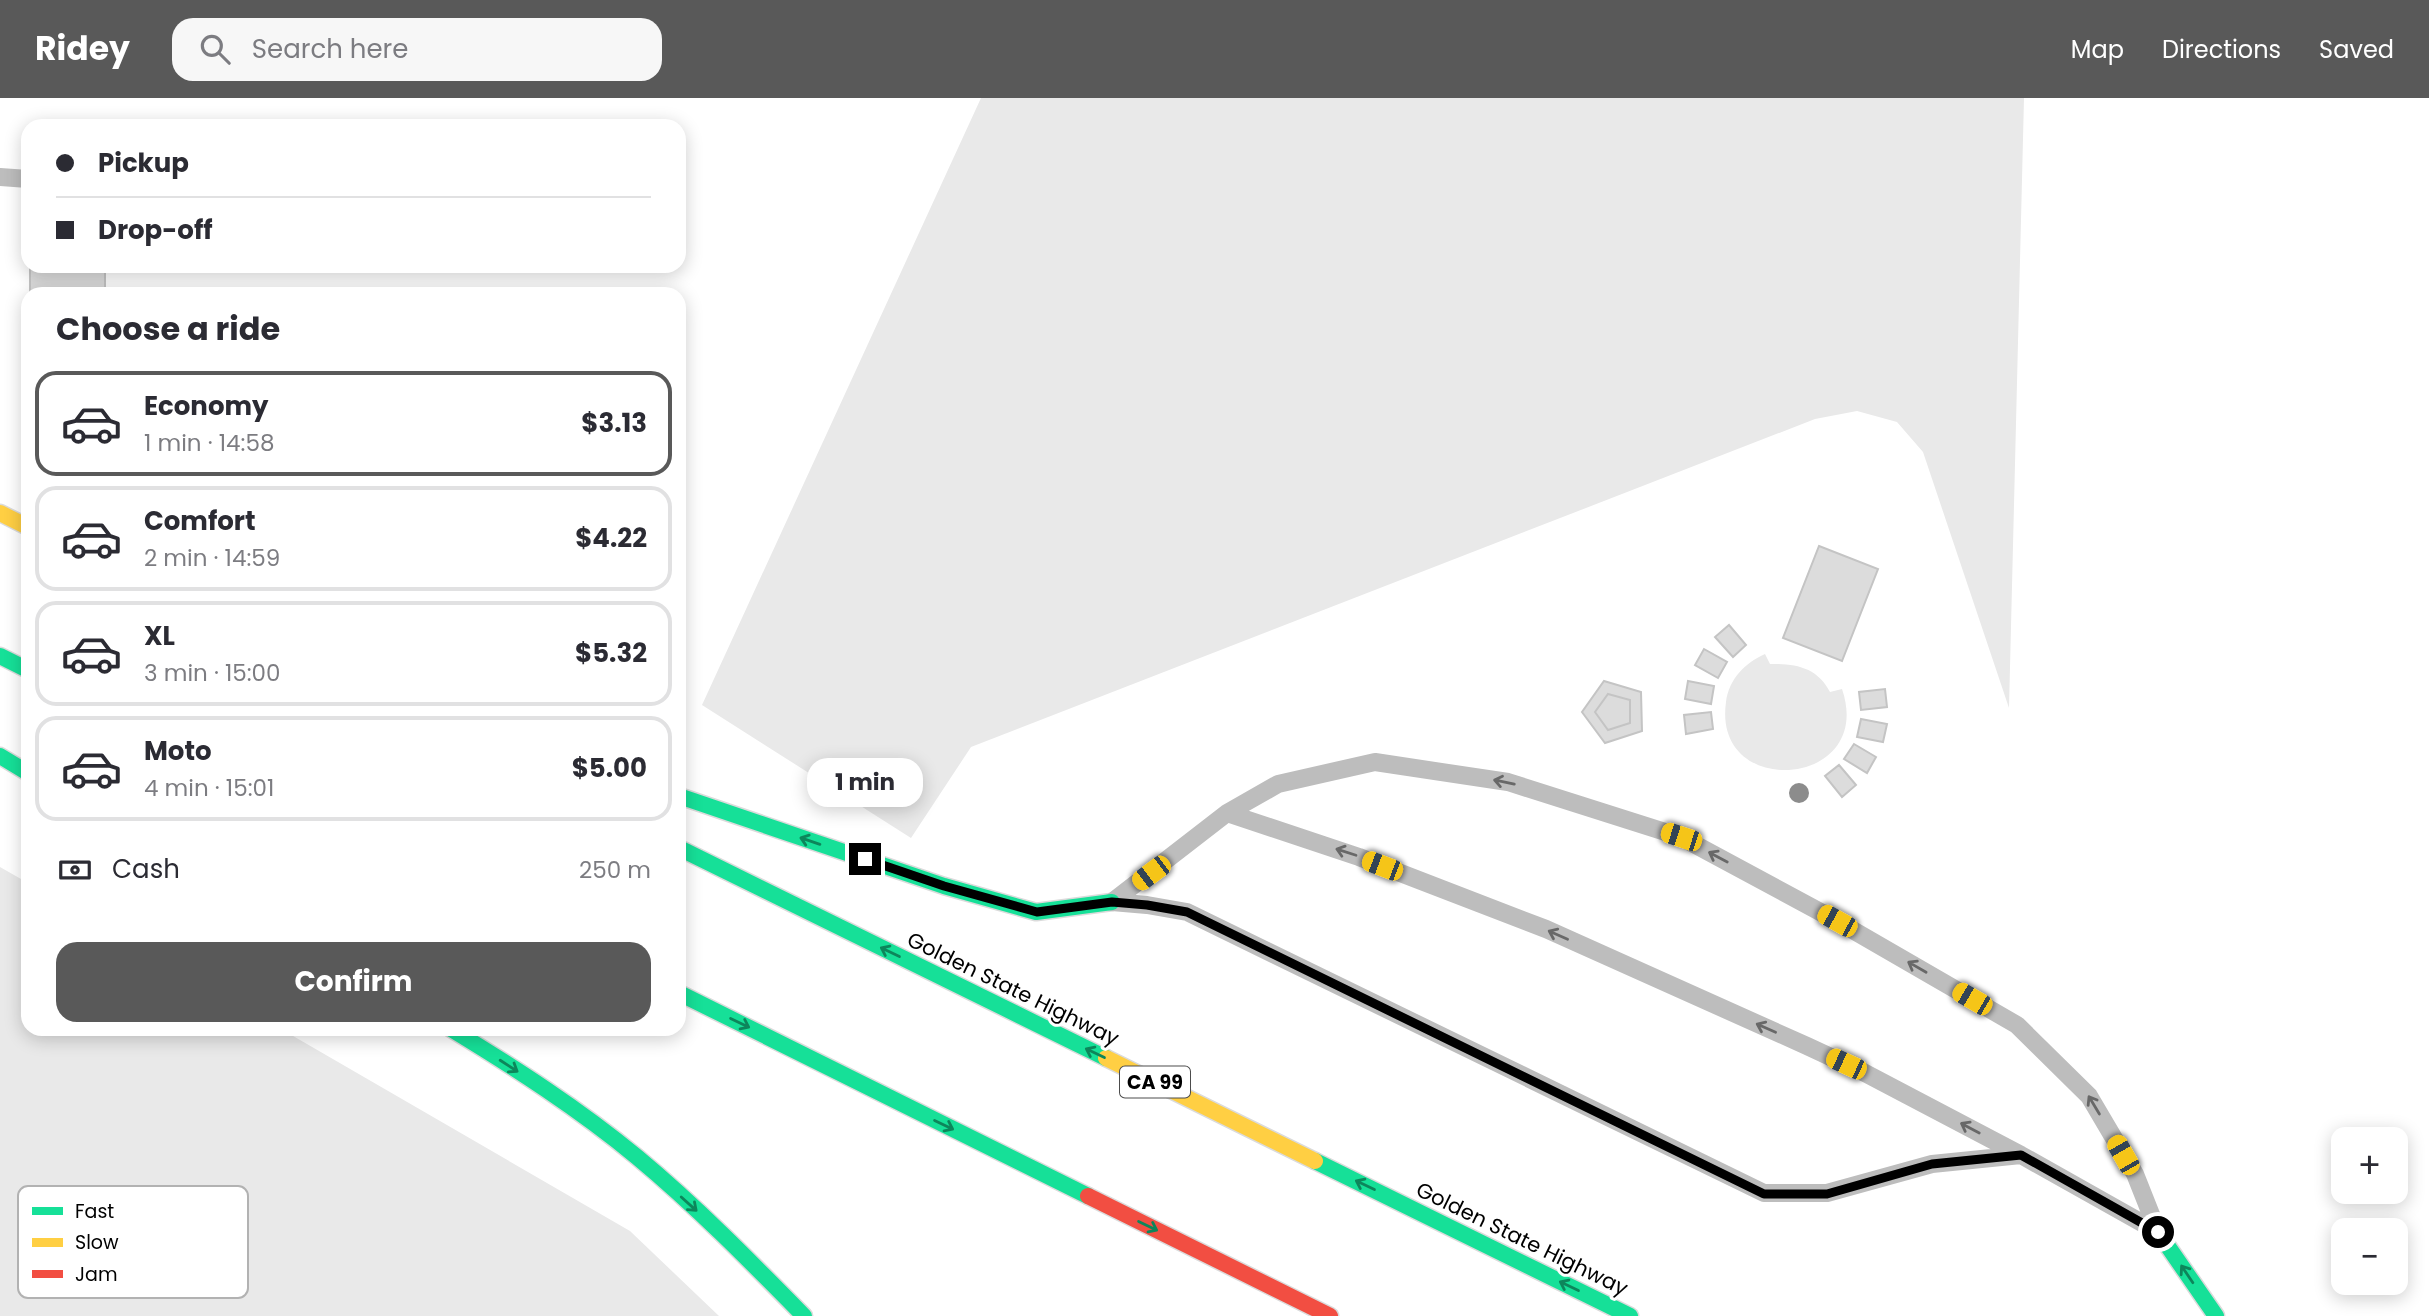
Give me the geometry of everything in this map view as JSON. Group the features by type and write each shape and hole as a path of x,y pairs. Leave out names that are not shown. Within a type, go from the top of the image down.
{"highway":[{"path":"0,513 21,524"},
{"path":"0,656 21,666"},
{"path":"0,756 21,768"},
{"path":"686,798 944,886 1037,912 1112,902"},
{"name":"Golden State Highway","path":"686,851 1630,1316"},
{"path":"686,996 1330,1316"},
{"path":"462,1036 561,1100 637,1157 733,1243 804,1316"},
{"path":"2158,1232 2216,1316"}],"lane":[{"path":"0,177 21,178"},
{"path":"1112,902 1227,813 1278,784 1376,762 1508,782 1681,837 1837,921 2017,1025 2089,1096 2135,1174 2158,1232"},
{"path":"1227,813 1359,857 1546,929 1865,1073 2021,1155 2158,1232"},
{"path":"1112,902 1187,912 1764,1194 1827,1194 1932,1164 2021,1155"}],"shaded area":[{"path":"981,98 2024,98 2009,708 1923,452 1897,422 1857,411 1815,419 971,747 911,838 702,705"},
{"path":"1765,654 1770,664 1797,666 1813,672 1830,692 1842,689 1846,722 1836,747 1817,763 1792,770 1766,767 1743,756 1728,734 1726,702 1734,679 1751,662"},
{"path":"0,867 21,879 21,1036 293,1036 630,1231 719,1316 0,1316"}],"building":[{"path":"30,273 105,273 105,287 30,287"},
{"path":"1819,546 1878,569 1842,661 1783,638"},
{"path":"1729,625 1746,645 1733,657 1715,637"},
{"path":"1704,649 1727,662 1718,678 1695,665"},
{"path":"1604,681 1641,692 1642,731 1605,743 1582,712","holes":["1608,694 1630,700 1630,723 1608,730 1595,712"]},
{"path":"1688,681 1714,686 1711,704 1685,699"},
{"path":"1885,689 1887,707 1861,710 1859,692"},
{"path":"1608,694 1630,700 1630,723 1608,730 1595,712"},
{"path":"1711,712 1713,729 1686,734 1684,715"},
{"path":"1861,719 1887,724 1883,742 1857,737"},
{"path":"1854,744 1876,757 1867,773 1844,759"},
{"path":"1839,765 1856,785 1842,797 1825,776"}],"traffic: fast":[{"path":"0,656 21,666"},
{"path":"0,756 21,769"},
{"path":"686,798 944,886 1036,912 1112,902"},
{"path":"686,851 1106,1058"},
{"path":"686,996 1088,1196"},
{"path":"462,1036 546,1090 637,1157 702,1214 804,1316"},
{"path":"1315,1161 1630,1316"},
{"path":"2158,1232 2216,1316"}],"traffic: slow":[{"path":"0,513 21,524"},
{"path":"1106,1058 1315,1161"}],"traffic: jam":[{"path":"1088,1196 1330,1316"}],"route":[{"path":"865,859 944,886 1037,912 1112,902 1187,912 1764,1194 1827,1194 1932,1164 2021,1155 2158,1232"}]}
